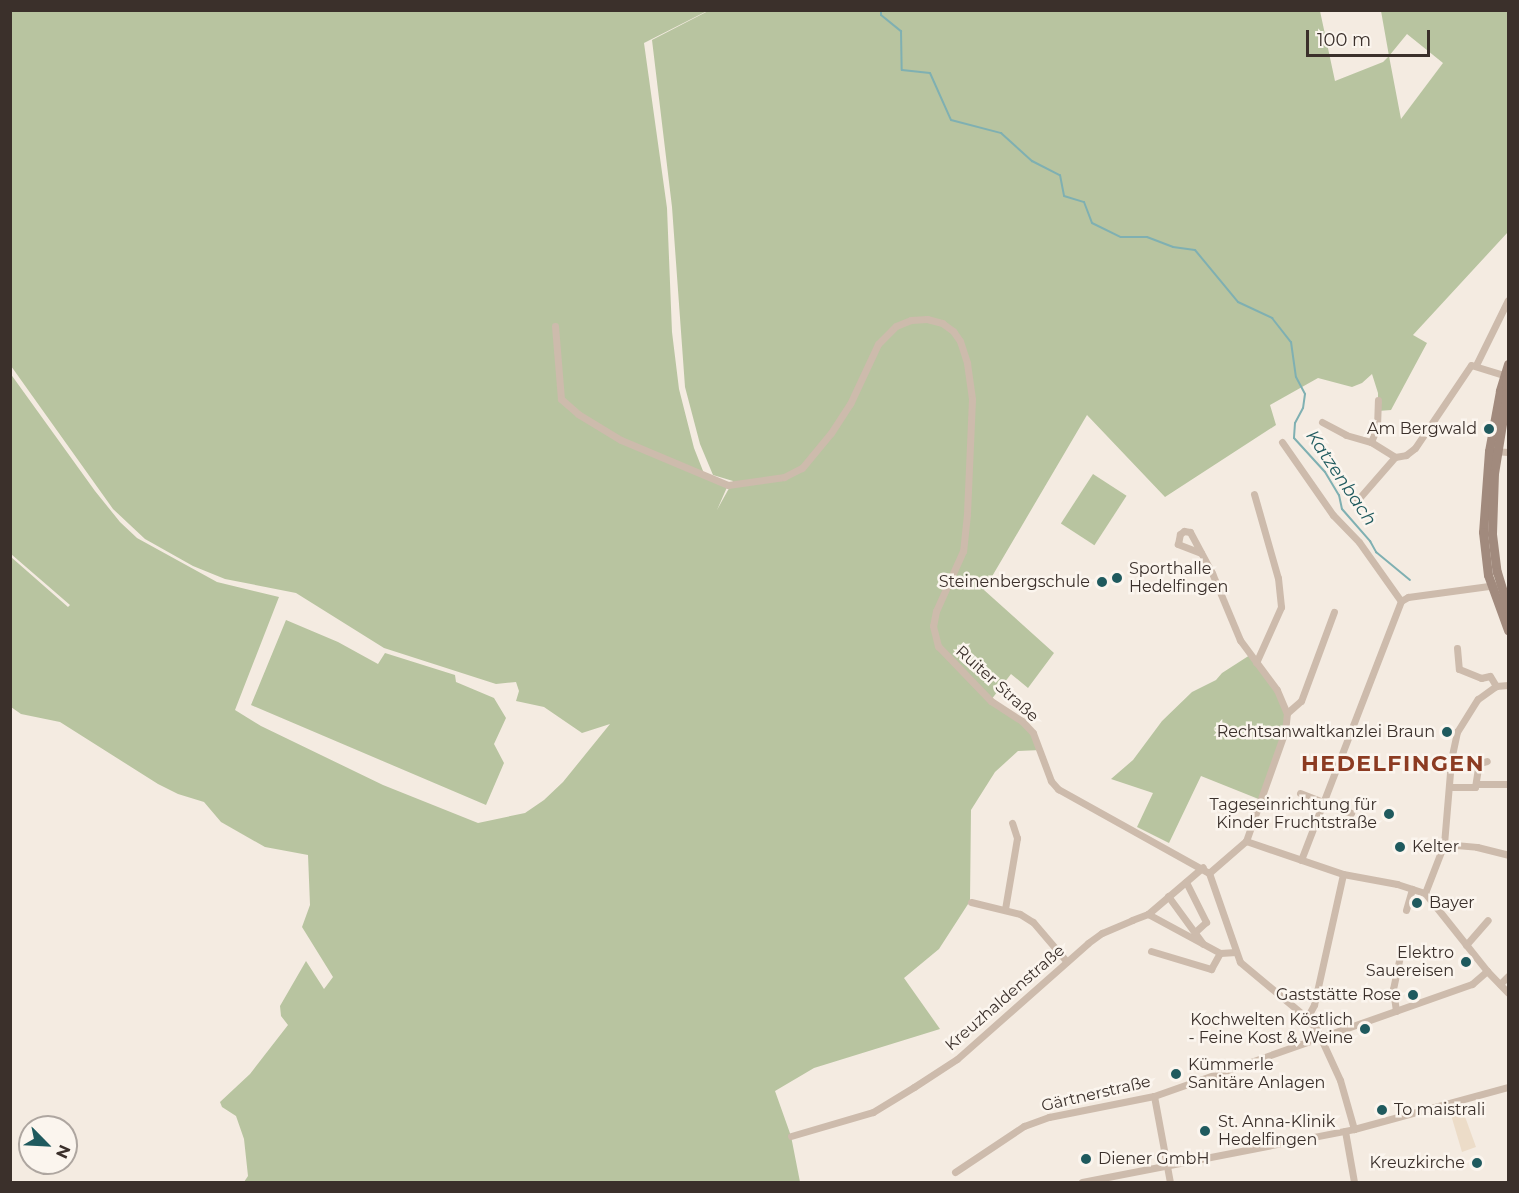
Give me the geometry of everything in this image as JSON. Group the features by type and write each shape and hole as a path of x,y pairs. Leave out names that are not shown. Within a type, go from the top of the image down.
{"main road":[{"path":"1508,364 1507,393 1493,451 1491,534 1496,585 1509,630"},
{"path":"1496,585 1509,609"}],"street":[{"path":"1354,504 1395,457 1406,455 1415,448 1466,369 1476,365 1509,300"},
{"name":"Ruiter Straße","path":"555,326 561,399 578,414 621,441 728,485 784,477 802,468 831,433 850,404 878,344 896,326 911,320 927,319 942,323 953,331 960,340 967,363 972,399 968,514 963,551 936,611 933,626 938,646 991,700 1022,721 1033,733 1051,782 1058,789 1203,867 1209,873 1236,952 1245,968 1308,1018 1321,1037 1340,1080 1354,1129"},
{"path":"1476,365 1506,376"},
{"path":"1371,442 1377,428 1378,400"},
{"path":"1322,422 1346,435 1371,442 1395,457"},
{"path":"1282,442 1328,509 1359,542 1401,601"},
{"path":"1493,451 1509,452"},
{"path":"1254,494 1278,578 1281,607 1256,663"},
{"path":"1201,553 1240,640 1277,690 1287,713 1282,738 1246,841 1209,873"},
{"path":"1301,861 1401,601 1408,597 1496,585"},
{"path":"1287,713 1301,701 1334,612"},
{"path":"1457,648 1459,669 1481,678 1490,676 1496,686"},
{"path":"1425,893 1444,844 1451,760 1457,732 1478,699 1496,686 1509,685"},
{"path":"1450,787 1476,788 1480,763 1487,761"},
{"path":"1476,784 1508,784"},
{"path":"1300,793 1351,813"},
{"path":"1005,909 1017,838 1012,823"},
{"path":"1246,841 1343,874 1425,893 1487,971 1509,993"},
{"path":"1444,844 1477,847 1509,855"},
{"path":"1203,867 1148,915 1220,953 1236,952"},
{"path":"1308,1018 1314,1005 1343,874"},
{"path":"1186,882 1206,922 1195,932"},
{"path":"1407,910 1412,889"},
{"path":"1168,896 1203,944"},
{"path":"971,902 1005,909 1033,922 1067,962"},
{"name":"Kreuzhaldenstraße","path":"790,1136 873,1112 914,1087 957,1059 1102,933 1148,915"},
{"path":"1466,945 1488,920"},
{"path":"1151,951 1211,969 1220,953"},
{"path":"1396,1011 1393,989 1399,960"},
{"name":"Gärtnerstraße","path":"956,1172 1024,1126 1048,1117 1154,1096 1472,984 1487,971"},
{"path":"1500,984 1509,976"},
{"path":"1082,1182 1354,1129 1509,1087"},
{"path":"1154,1096 1170,1182"},
{"path":"1345,1131 1354,1182"}],"green space":[{"path":"710,10 1320,11 1335,81 1383,62 1389,56 1381,11 1508,11 1508,232 1413,335 1427,343 1391,410 1378,411 1378,393 1372,374 1362,383 1352,387 1318,378 1270,405 1276,425 1165,497 1087,415 984,590 1054,653 1028,688 1011,674 991,700 1022,721 1041,750 1018,751 995,772 971,810 970,901 939,949 904,978 940,1029 814,1068 775,1091 791,1136 800,1182 244,1182 248,1176 244,1139 236,1116 222,1107 220,1102 250,1074 288,1025 281,1016 280,1006 306,961 324,989 333,977 302,927 310,905 308,855 265,847 221,822 204,802 178,794 158,784 60,722 21,714 11,707 11,557 68,607 70,605 11,554 10,373 95,491 120,522 137,538 217,582 279,597 235,710 261,726 383,785 478,823 525,813 544,800 563,782 610,724 582,733 544,707 516,701 519,691 516,682 496,684 384,648 296,593 225,579 193,566 145,539 113,509 11,366 11,11 707,11 644,43 667,208 672,332 679,389 694,448 705,476 728,485 717,510 733,481 713,475 700,444 685,387 672,207 652,40","holes":["1407,34 1443,63 1401,119 1389,56"]},
{"path":"1093,474 1127,496 1094,545 1061,523"},
{"path":"286,620 338,642 378,664 385,653 455,675 456,682 494,698 506,718 494,744 504,763 486,805 251,705"},
{"path":"1250,655 1268,676 1287,713 1285,731 1261,800 1201,776 1169,843 1137,827 1153,793 1111,779 1133,760 1162,721 1192,692 1216,680 1222,673"}],"shaded area":[{"path":"1463,1111 1476,1147 1462,1152 1451,1115"}],"waterway":[{"name":"Katzenbach","path":"881,10 881,15 901,31 902,70 930,73 951,120 1001,133 1032,161 1060,175 1064,196 1084,202 1092,223 1121,237 1147,237 1173,247 1195,250 1238,302 1272,318 1291,342 1296,377 1305,394 1303,408 1295,423 1294,438 1325,472 1339,495 1342,509 1370,541 1376,552 1410,580"}],"place":[{"name":"Am Bergwald","path":"1489,429"},
{"name":"Sporthalle Hedelfingen","path":"1117,578"},
{"name":"Steinenbergschule","path":"1102,582"},
{"name":"Rechtsanwaltkanzlei Braun","path":"1447,732"},
{"name":"Tageseinrichtung für Kinder Fruchtstraße","path":"1389,814"},
{"name":"Kelter","path":"1400,847"},
{"name":"Bayer","path":"1417,903"},
{"name":"Elektro Sauereisen","path":"1466,962"},
{"name":"Gaststätte Rose","path":"1413,995"},
{"name":"Kochwelten Köstlich - Feine Kost & Weine","path":"1365,1029"},
{"name":"Kümmerle Sanitäre Anlagen","path":"1176,1074"},
{"name":"To maistrali","path":"1382,1110"},
{"name":"St. Anna-Klinik Hedelfingen","path":"1205,1131"},
{"name":"Diener GmbH","path":"1086,1159"},
{"name":"Kreuzkirche","path":"1477,1163"}],"district":[{"name":"HEDELFINGEN","path":"1393,764"}]}
